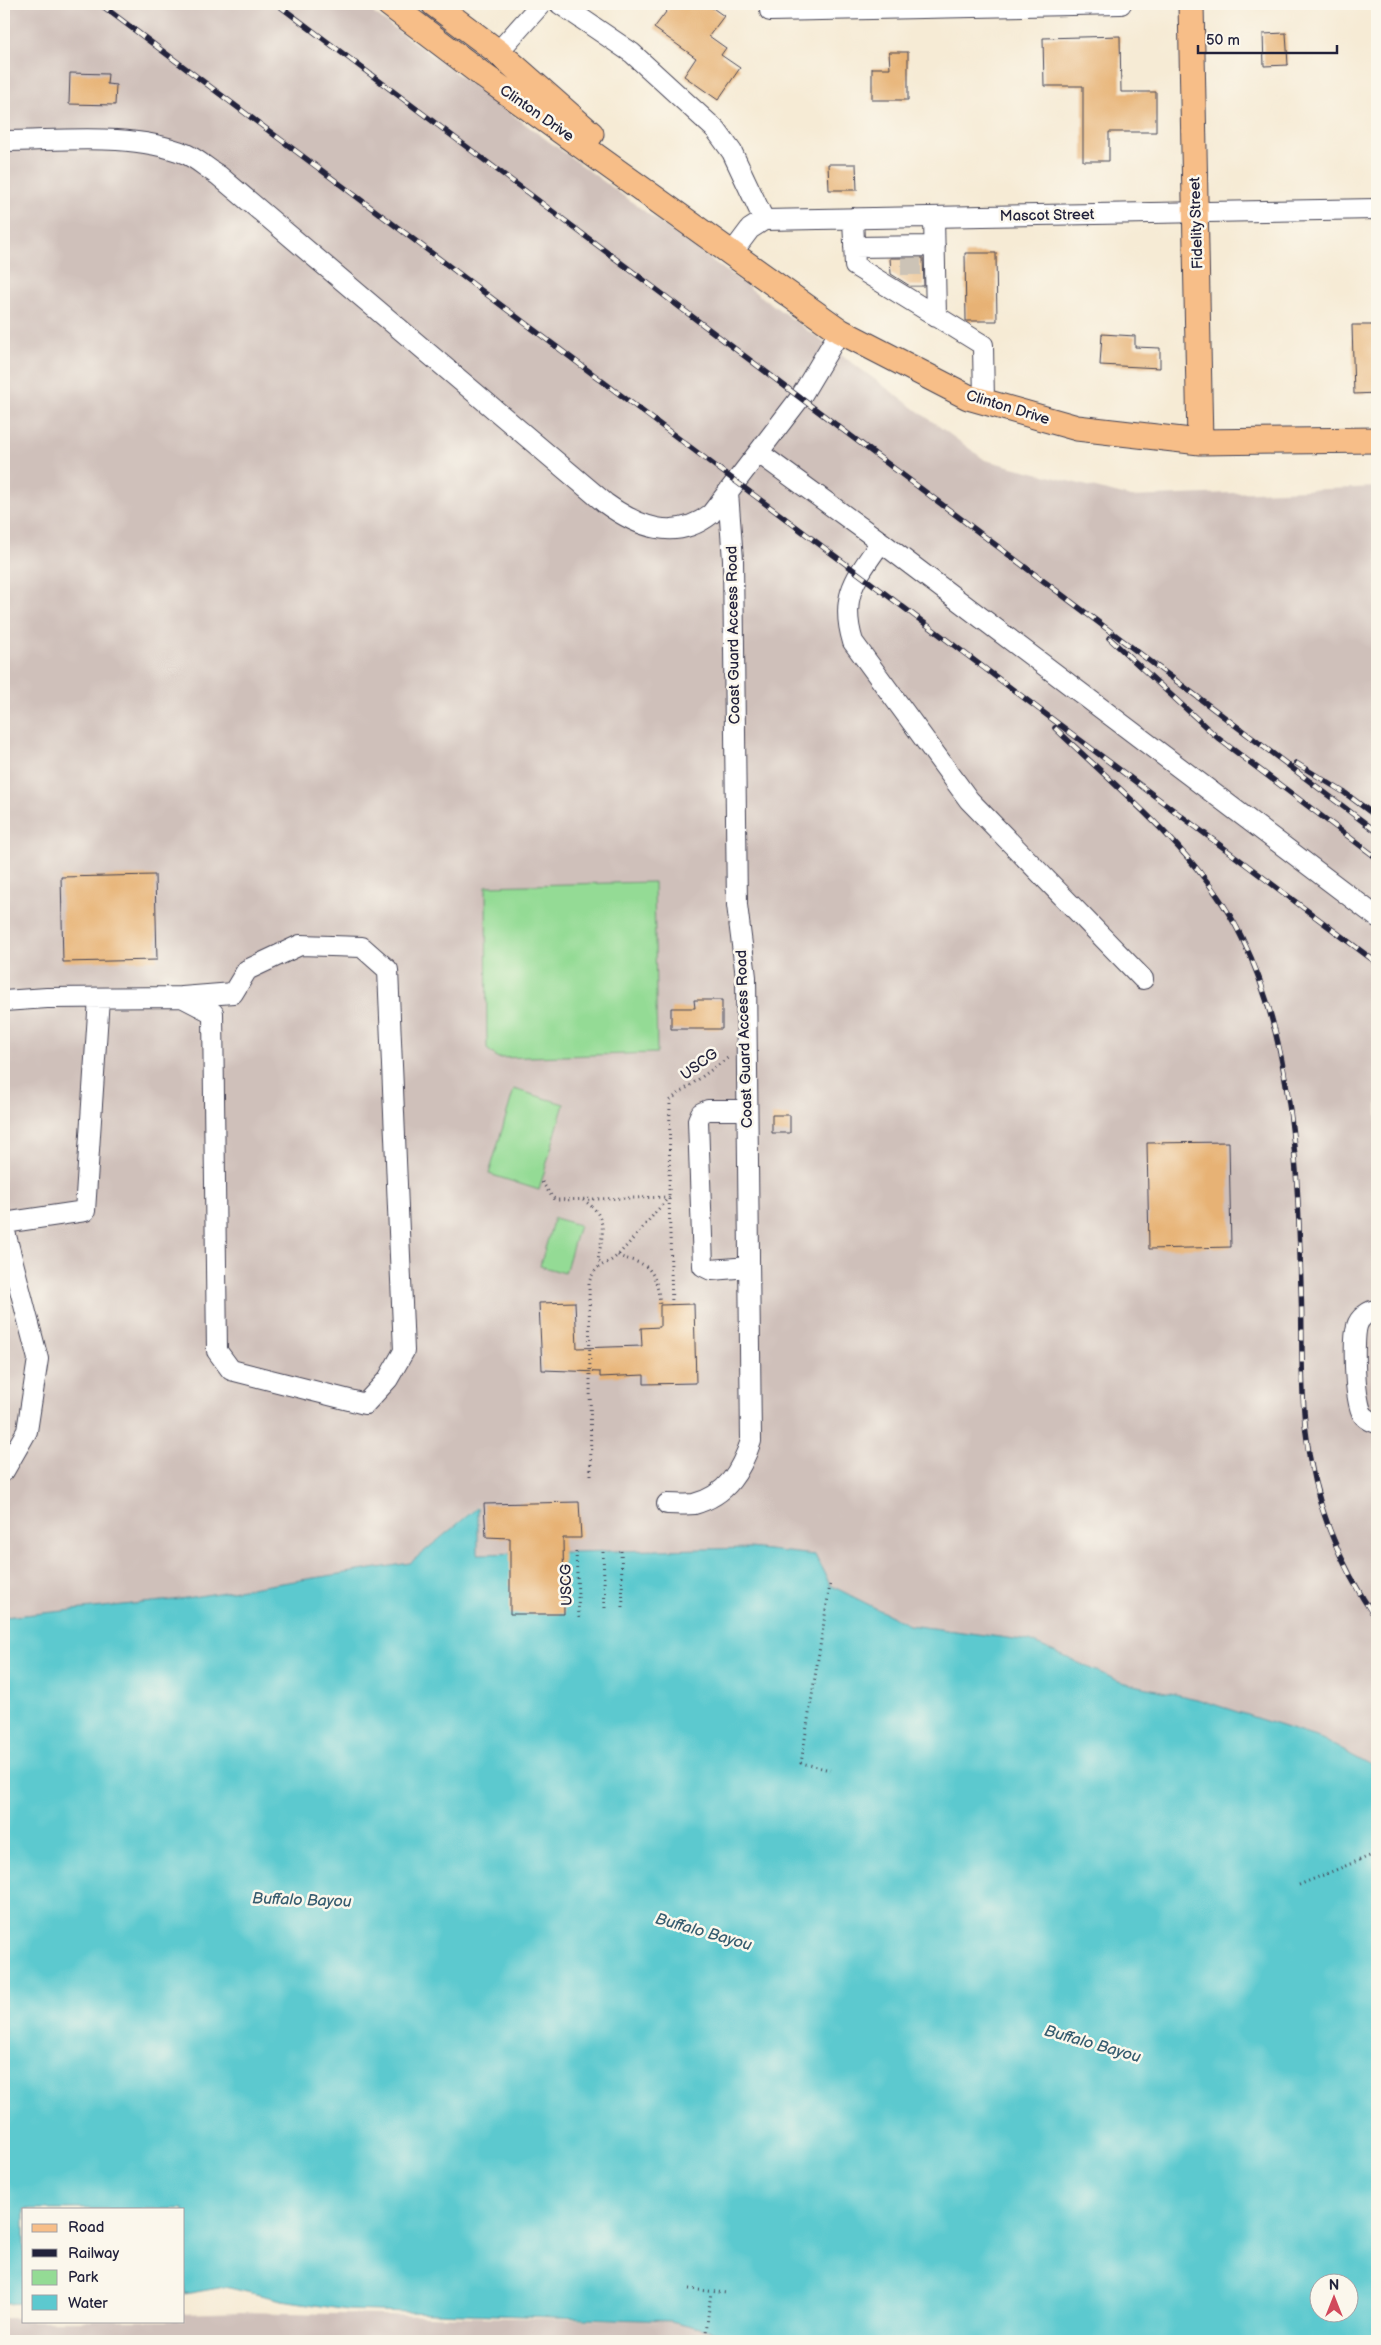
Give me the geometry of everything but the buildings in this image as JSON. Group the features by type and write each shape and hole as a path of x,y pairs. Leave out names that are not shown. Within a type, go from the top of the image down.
{"main road":[{"name":"Clinton Drive","path":"388,4 484,76 688,220 840,331 968,397 1077,428 1200,442 1377,440"},
{"name":"Clinton Drive","path":"434,4 498,52 688,220"},
{"name":"Fidelity Street","path":"1191,4 1200,442"}],"street":[{"path":"560,4 632,53 716,130 732,152 764,220 750,228 732,253"},
{"path":"770,11 1121,4"},
{"path":"498,52 534,6"},
{"path":"4,141 123,140 157,145 187,155 218,175 597,496 624,517 643,526 664,529 684,528 700,523 711,514 800,398 840,331"},
{"name":"Mascot Street","path":"764,220 1377,209"},
{"path":"934,217 936,316"},
{"path":"853,218 855,266 911,294 936,316 983,346 984,402"},
{"path":"854,247 911,251 935,246"},
{"path":"759,453 881,542 1377,917"},
{"name":"Coast Guard Access Road","path":"667,1504 694,1504 724,1489 742,1467 751,1441 746,976 737,905 733,560 728,492"},
{"path":"881,542 859,574 849,596 847,623 853,642 968,800 1143,979"},
{"path":"4,1001 182,998 233,993 247,970 300,945 362,947 388,970 404,1351 388,1378 364,1404 231,1370 217,1351 213,1014 182,998"},
{"path":"4,1223 85,1211 99,998"},
{"path":"747,1110 708,1110 701,1113 698,1120 703,1266 711,1270 749,1267"},
{"path":"4,1228 38,1360 27,1431 4,1471"},
{"path":"1377,1310 1372,1310 1364,1315 1357,1324 1355,1337 1358,1404 1363,1415 1377,1423"}],"path":[{"name":"USCG","path":"672,1305 669,1197 670,1100 731,1055"},
{"path":"542,1182 553,1198 669,1197"},
{"path":"591,1476 587,1297 589,1282 593,1271 601,1264 618,1255 669,1197"},
{"path":"581,1199 596,1209 601,1217 603,1232 598,1261 601,1264"},
{"path":"618,1255 638,1262 649,1270 656,1280 660,1305"},
{"path":"621,1551 623,1608"},
{"name":"USCG","path":"576,1552 579,1618"},
{"path":"603,1552 605,1608"},
{"path":"830,1585 801,1763 830,1770"},
{"path":"1299,1885 1377,1853"},
{"path":"689,2289 727,2293"},
{"path":"705,2341 711,2292"}],"shaded area":[{"path":"4,4 361,4 985,460 1131,497 1377,487 1377,1778 1322,1739 1197,1699 1121,1682 1030,1641 909,1625 830,1585 815,1555 747,1548 478,1554 478,1506 410,1563 173,1600 4,1617"},
{"path":"240,2312 671,2321 753,2341 4,2341 4,2318 22,2318 22,2322 185,2322 185,2314"}],"green space":[{"path":"654,882 657,1053 498,1058 487,1049 486,886"},
{"path":"514,1089 564,1104 539,1190 489,1174"},
{"path":"554,1218 579,1225 565,1273 540,1266"}],"water":[{"name":"Buffalo Bayou","path":"478,1507 478,1554 750,1548 815,1555 830,1585 909,1625 1030,1641 1121,1682 1197,1699 1322,1739 1377,1769 1377,2341 753,2341 671,2321 348,2310 282,2300 225,2287 185,2294 185,2208 22,2208 22,2303 4,2304 4,1617 173,1600 410,1563"}],"tunnel":[{"path":"911,255 911,286"}],"railway":[{"path":"100,4 1377,963"},
{"path":"277,4 1377,832"},
{"path":"1109,638 1219,739 1377,858"},
{"path":"1055,728 1158,826 1205,879 1225,908 1242,938 1259,979 1273,1022 1283,1065 1295,1154 1300,1244 1303,1396 1310,1457 1315,1482 1330,1530 1351,1577 1377,1620"},
{"path":"1296,763 1345,793 1377,817"}]}
